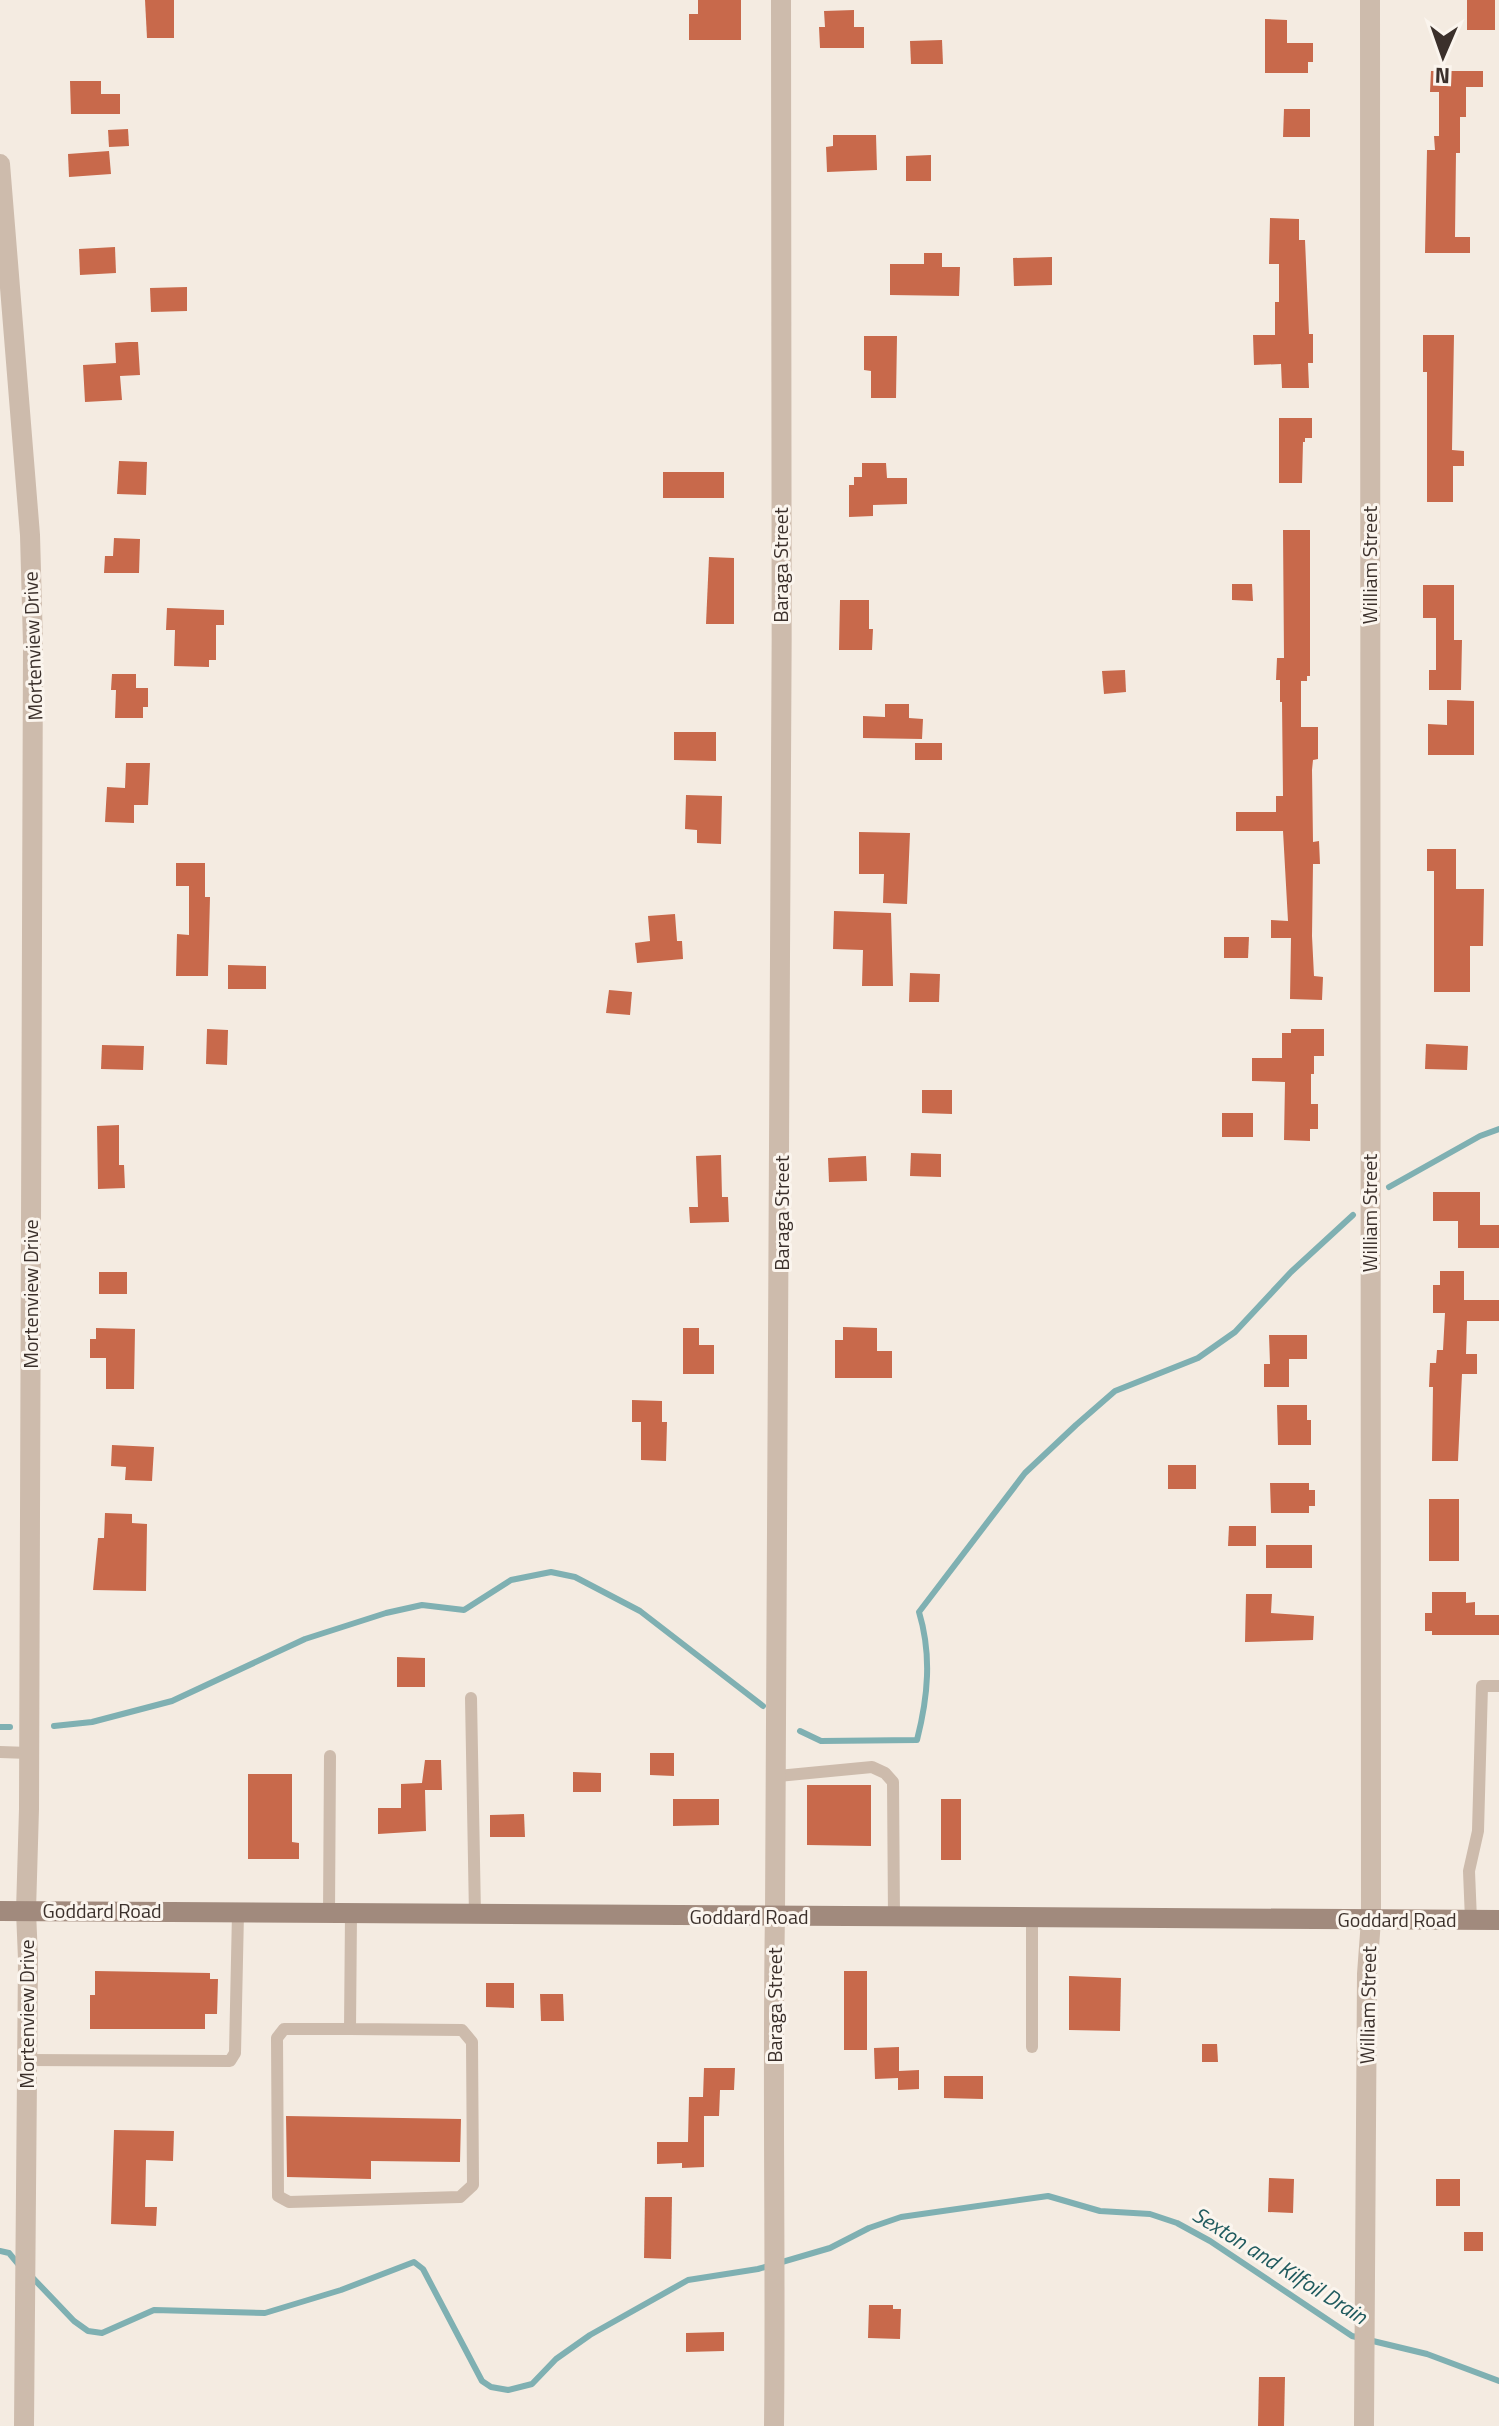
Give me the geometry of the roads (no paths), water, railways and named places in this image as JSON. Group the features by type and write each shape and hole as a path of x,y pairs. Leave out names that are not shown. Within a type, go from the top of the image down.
{"main road":[{"name":"Goddard Road","path":"0,1911 1499,1920"}],"street":[{"name":"Baraga Street","path":"774,2426 775,1917 782,1403 781,0"},
{"name":"William Street","path":"1364,2426 1366,2017 1371,1920 1370,0"},
{"name":"Mortenview Drive","path":"0,164 30,535 33,644 24,2426"}],"lane":[{"path":"1471,1920 1469,1871 1478,1831 1482,1686 1499,1686"},
{"path":"471,1698 475,1915"},
{"path":"0,1752 29,1753"},
{"path":"329,1914 330,1756"},
{"path":"778,1776 872,1767 885,1773 893,1782 894,1918"},
{"path":"27,2060 230,2061 235,2053 238,1913"},
{"path":"350,2029 351,1914"},
{"path":"1032,1919 1032,2047"},
{"path":"284,2029 350,2029 462,2030 472,2042 473,2185 460,2197 289,2202 278,2196 277,2038 284,2029"}],"waterway":[{"path":"1389,1187 1480,1136 1499,1129"},
{"path":"800,1731 821,1741 917,1740 927,1676 926,1644 919,1612 1025,1473 1115,1391 1198,1358 1235,1332 1291,1272 1353,1215"},
{"path":"54,1726 92,1722 172,1701 305,1639 422,1605 464,1610 511,1580 551,1572 575,1577 640,1611 763,1706"},
{"path":"0,1727 10,1727"},
{"name":"Sexton and Kilfoil Drain","path":"30,2275 74,2321 88,2331 102,2333 154,2310 265,2313 341,2290 414,2262 423,2269 482,2381 491,2387 508,2390 532,2384 556,2359 590,2335 688,2280 758,2269 830,2248 869,2228 901,2217 1048,2196 1100,2211 1150,2214 1177,2223 1210,2241 1352,2336 1427,2354 1499,2381"},
{"name":"Sexton and Kilfoil Drain","path":"0,2251 9,2253 19,2265"}]}
